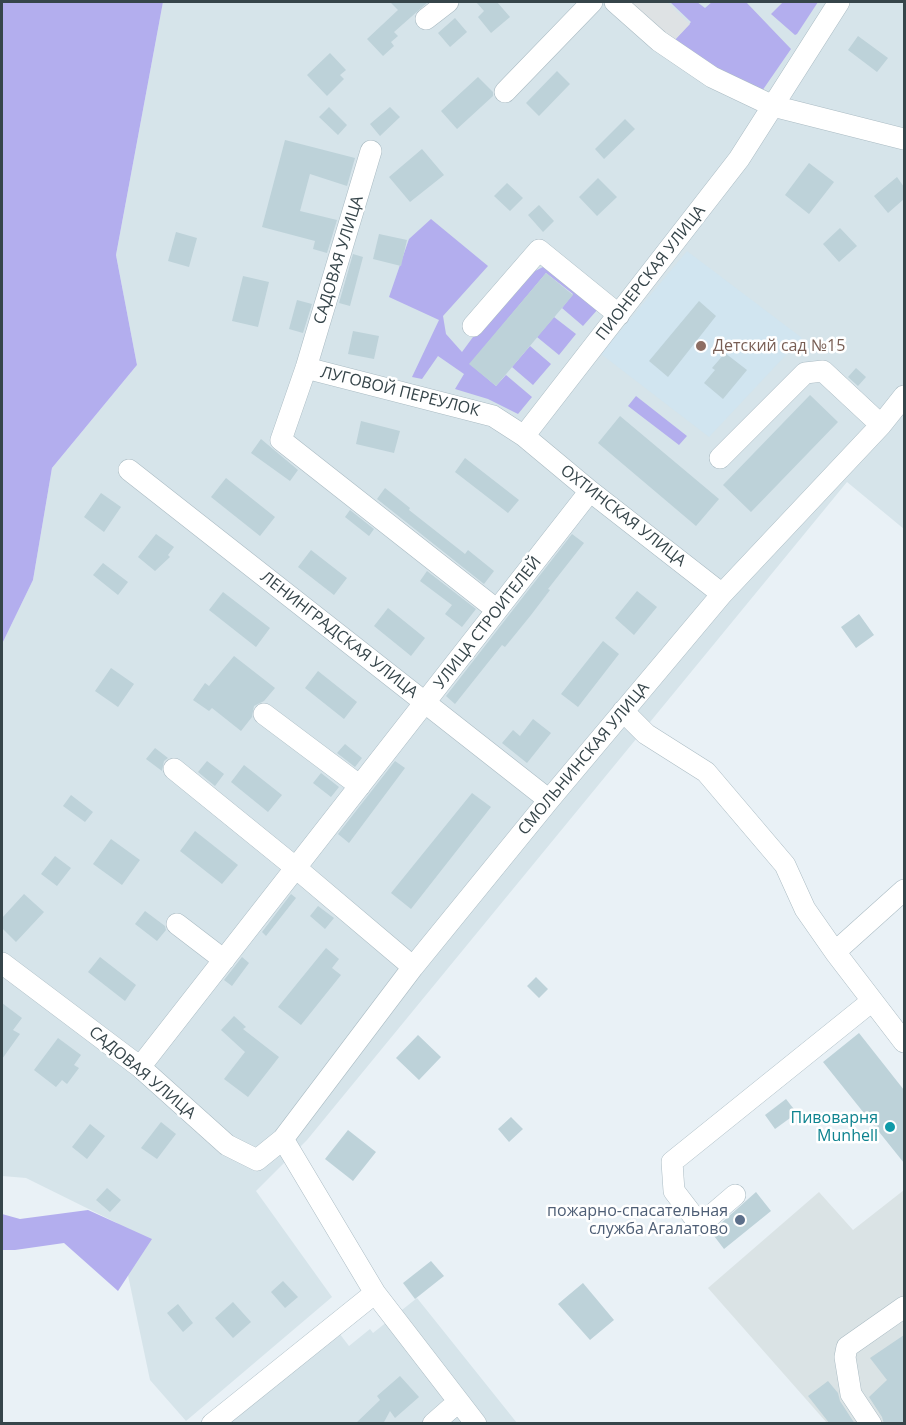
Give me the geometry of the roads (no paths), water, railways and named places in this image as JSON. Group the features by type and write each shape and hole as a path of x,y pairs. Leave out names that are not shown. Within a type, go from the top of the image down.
{"street":[{"path":"426,19 448,2"},
{"path":"505,92 592,2"},
{"path":"615,2 659,41 712,77 773,106 904,139"},
{"name":"ПИОНЕРСКАЯ УЛИЦА","path":"524,436 739,159 839,2"},
{"name":"САДОВАЯ УЛИЦА","path":"371,151 306,368 281,440 498,610"},
{"path":"473,326 539,250 619,315"},
{"name":"ЛУГОВОЙ ПЕРЕУЛОК","path":"306,368 493,416 524,436"},
{"path":"720,458 805,373 823,371 881,425"},
{"name":"СМОЛЬНИНСКАЯ УЛИЦА","path":"283,1139 413,967 623,711 722,594 881,425 904,396"},
{"name":"ОХТИНСКАЯ УЛИЦА","path":"524,436 590,491 722,594"},
{"name":"ЛЕНИНГРАДСКАЯ УЛИЦА","path":"129,470 549,800"},
{"name":"УЛИЦА СТРОИТЕЛЕЙ","path":"140,1067 590,491"},
{"path":"623,711 646,734 706,772 785,865 805,909 904,1042"},
{"path":"264,714 360,786"},
{"path":"174,769 413,967"},
{"path":"835,952 904,890"},
{"path":"177,924 224,960"},
{"name":"САДОВАЯ УЛИЦА","path":"2,963 140,1067 226,1145 257,1160 283,1139"},
{"path":"735,1195 700,1225 674,1191 672,1162 872,1001"},
{"path":"283,1139 375,1293 476,1424"},
{"path":"212,1424 375,1293"},
{"path":"871,1424 851,1394 845,1357 847,1347 904,1307"},
{"path":"433,1424 458,1402"}],"place":[{"name":"Детский сад №15","path":"701,346"},
{"name":"Пивоварня Munhell","path":"890,1127"},
{"name":"пожарно-спасательная служба Агалатово","path":"740,1220"}]}
